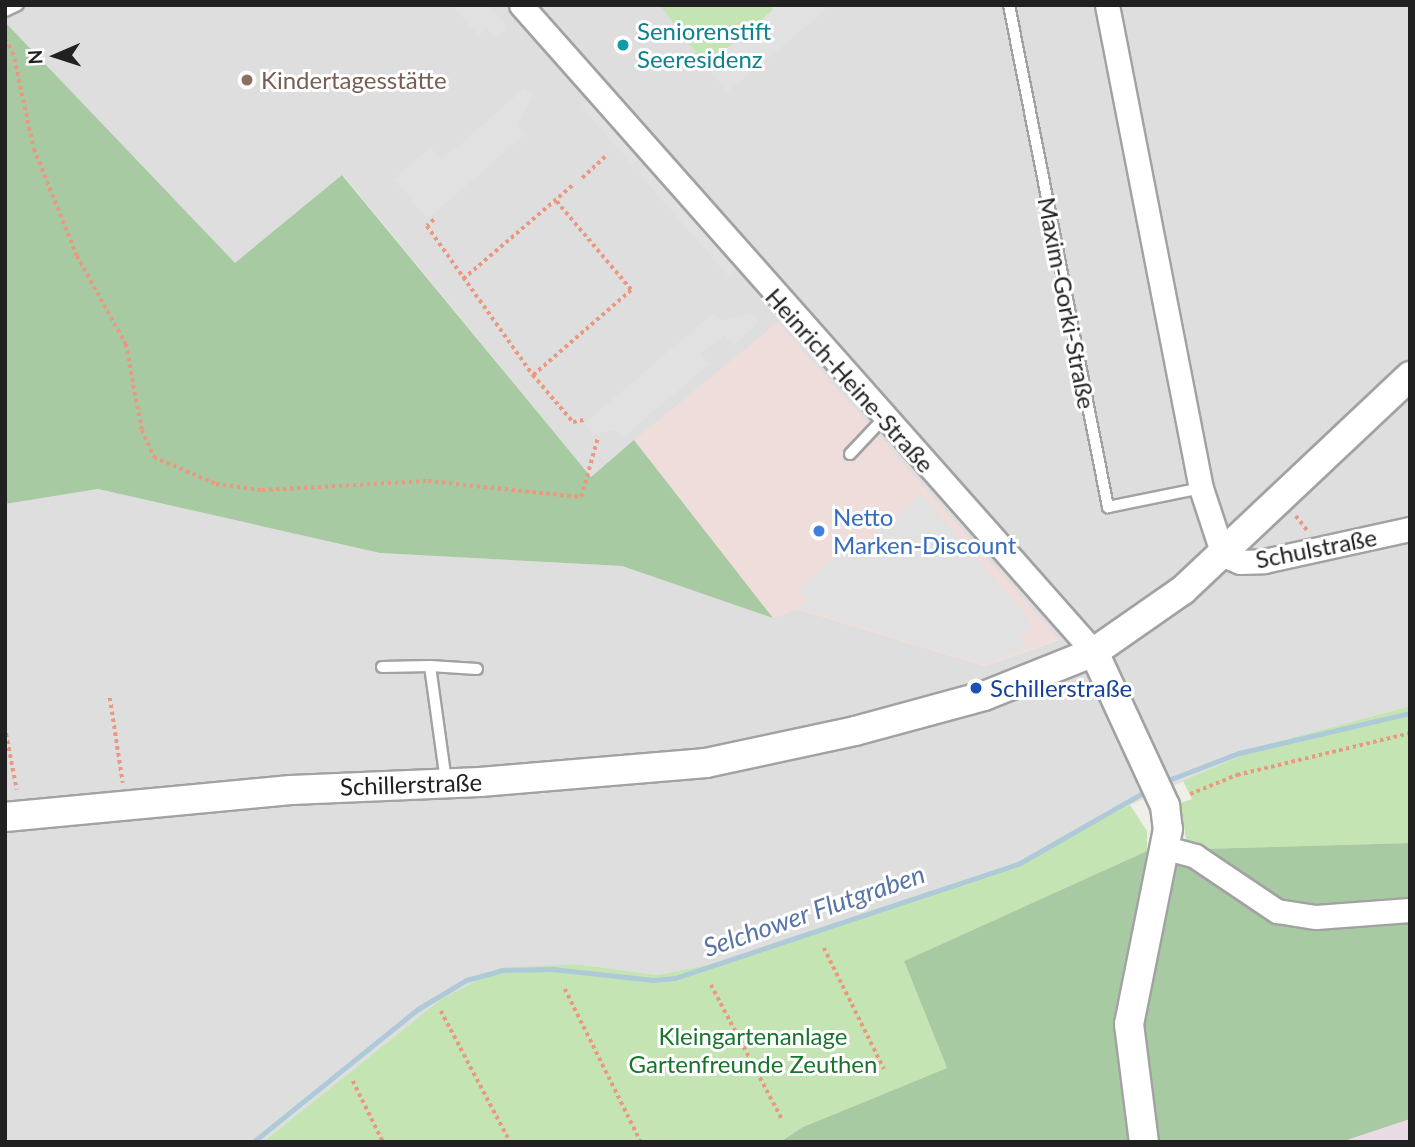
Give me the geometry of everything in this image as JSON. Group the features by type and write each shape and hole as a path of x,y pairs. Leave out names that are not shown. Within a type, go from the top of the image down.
{"street":[{"name":"Heinrich-Heine-Straße","path":"522,5 883,418 1094,652 1147,764 1177,800 1129,1024 1144,1142"},
{"path":"1107,5 1201,488 1223,555"},
{"name":"Schillerstraße","path":"5,817 276,791 706,763 754,754 959,703 1094,652 1183,590 1410,376"},
{"name":"Schulstraße","path":"1223,555 1240,562 1264,561 1410,529"},
{"path":"1166,848 1195,856 1278,911 1316,917 1410,911"}],"lane":[{"path":"5,11 18,5"},
{"name":"Maxim-Gorki-Straße","path":"1009,5 1108,507 1201,488"},
{"path":"850,454 883,418"},
{"path":"430,666 446,782"},
{"path":"382,667 477,669"}],"path":[{"path":"5,39 13,52 34,149 77,256 126,344 142,430 154,457 216,484 262,490 428,481 582,497 598,437"},
{"path":"582,178 606,156"},
{"path":"463,279 574,184"},
{"path":"533,375 631,290 555,200"},
{"path":"434,220 427,226 533,375 573,422 584,420"},
{"path":"1293,511 1307,530"},
{"path":"110,698 124,783"},
{"path":"5,727 17,790"},
{"path":"1177,800 1237,775 1410,733"},
{"path":"824,948 884,1069"},
{"path":"711,985 782,1119"},
{"path":"565,989 641,1142"},
{"path":"441,1011 510,1142"},
{"path":"353,1081 383,1142"}],"shaded area":[{"path":"5,5 1410,5 1410,706 1269,744 1130,805 989,876 726,961 657,975 576,964 440,1000 263,1142 5,1142 5,504 98,489 380,553 622,566 773,618 797,609 985,666 1058,640 778,323 591,477 343,175 235,264 5,22"},
{"path":"452,5 488,5 508,27 497,37 487,29 478,35"},
{"path":"770,5 822,5 826,10 727,92 706,66 773,10"},
{"path":"525,88 532,96 518,126 525,134 428,219 394,179 430,147 442,160"},
{"path":"591,98 642,156 632,165 581,107"},
{"path":"648,164 739,268 729,277 638,173"},
{"path":"713,313 721,321 751,313 759,323 733,346 724,335 701,353 709,364 624,437 616,430 593,434 584,424"},
{"path":"778,322 1059,639 985,666 797,609 773,618 634,440"},
{"path":"921,494 1027,616 1032,631 1019,636 1026,648 984,664 798,607 806,600 797,590 850,544 857,551"},
{"path":"1410,1119 1410,1142 1341,1142"}],"green space":[{"path":"660,5 770,5 774,10 706,66"},
{"path":"5,22 235,263 342,175 591,477 634,440 773,618 622,566 380,553 98,489 5,504"},
{"path":"1410,706 1410,843 1199,849 1186,839 1180,803 1192,799 1183,781 1269,744"},
{"name":"Kleingartenanlage Gartenfreunde Zeuthen","path":"1130,805 1147,831 1147,851 904,961 947,1068 803,1127 780,1142 263,1142 440,1000 500,968 576,964 657,975 726,961 989,876"},
{"path":"1186,839 1199,849 1410,843 1410,1119 1341,1142 780,1142 803,1127 947,1068 904,961 1147,851"}],"waterway":[{"name":"Selchower Flutgraben","path":"1163,782 1239,753 1410,713"},
{"name":"Selchower Flutgraben","path":"253,1142 418,1009 466,980 503,970 552,969 653,980 675,978 1020,863 1148,790"}],"place":[{"name":"Seniorenstift Seeresidenz","path":"623,45"},
{"name":"Kindertagesstätte","path":"247,80"},
{"name":"Netto Marken-Discount","path":"819,531"},
{"name":"Schillerstraße","path":"976,688"}]}
